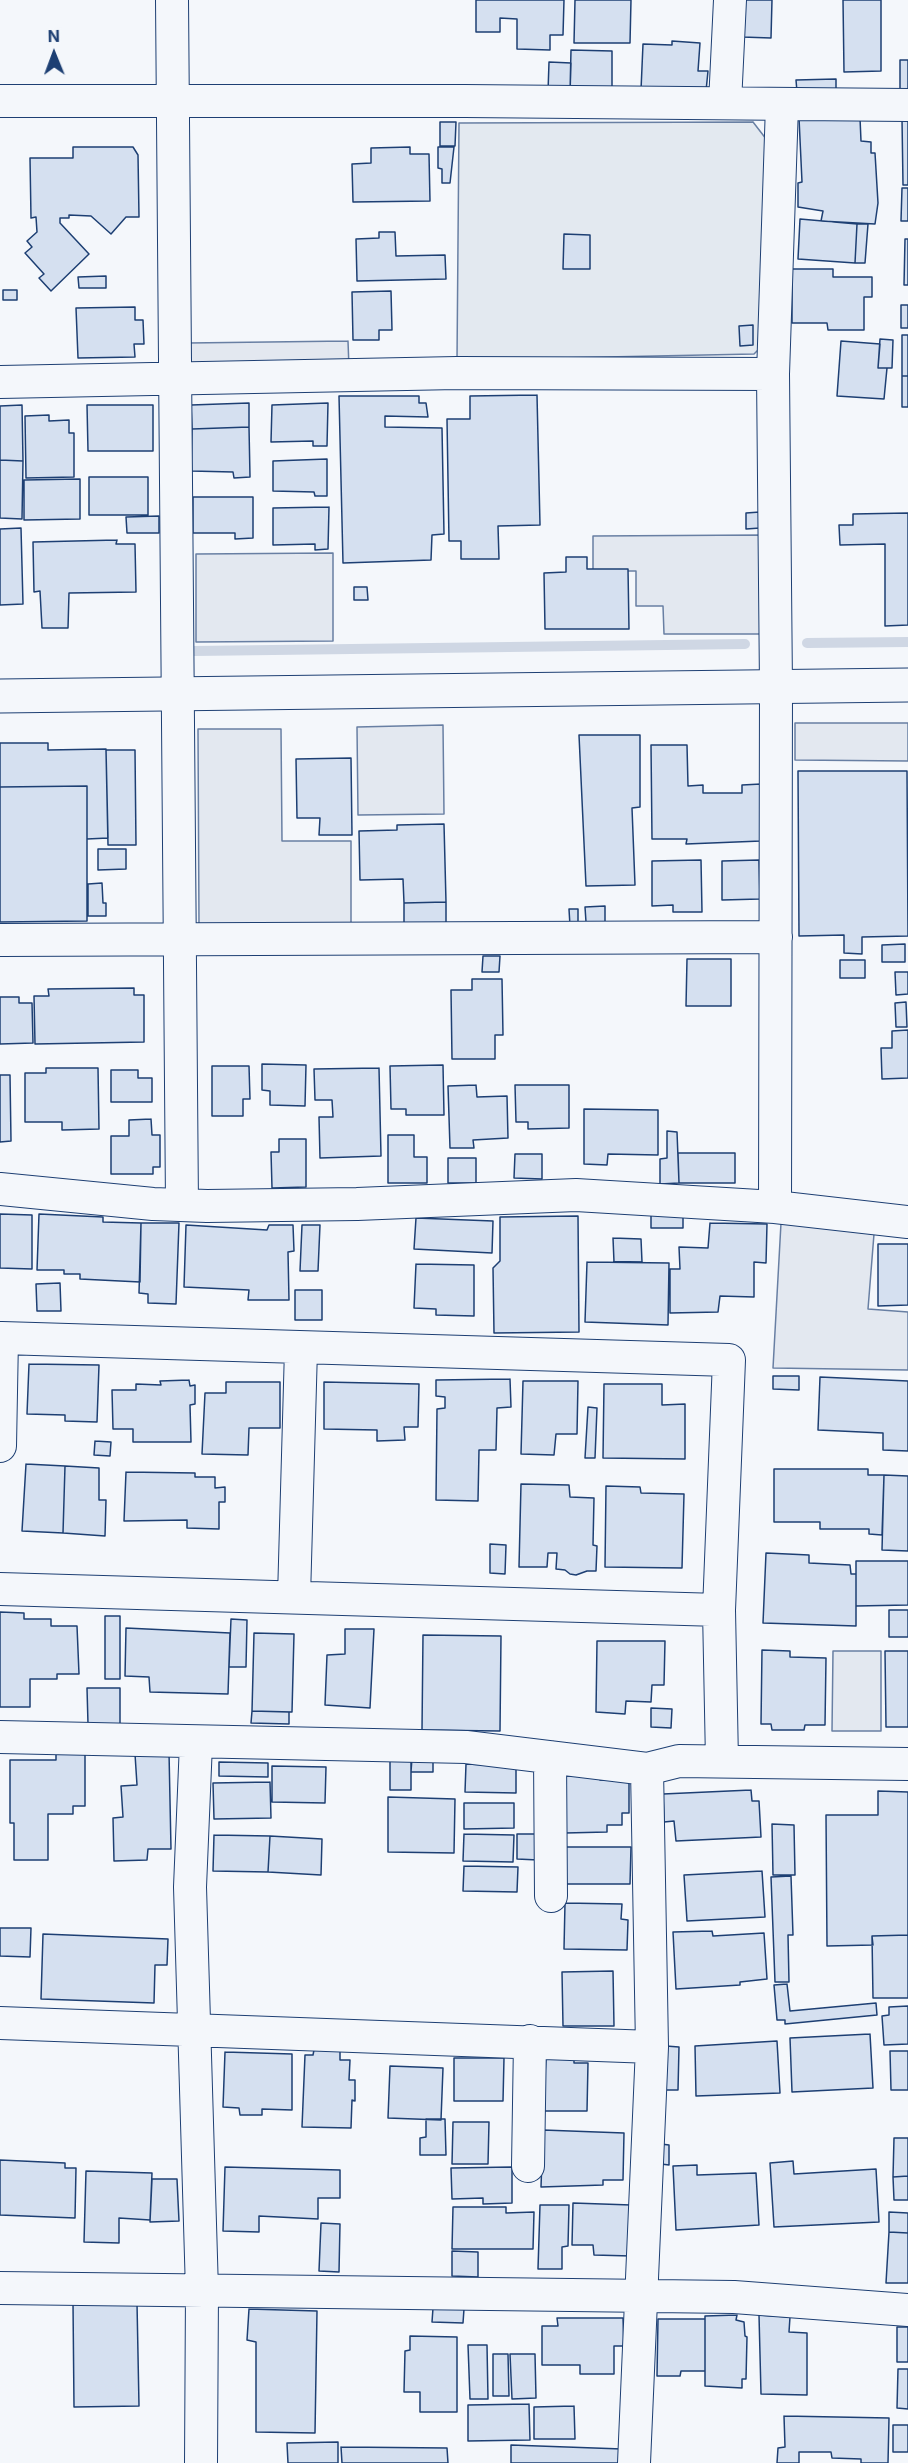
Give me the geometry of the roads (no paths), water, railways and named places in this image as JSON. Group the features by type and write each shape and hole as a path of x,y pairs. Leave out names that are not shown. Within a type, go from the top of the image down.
{"street":[{"path":"172,0 182,1204"},
{"path":"725,103 730,0"},
{"path":"0,100 908,105"},
{"path":"775,1207 776,687 773,374 782,105"},
{"path":"0,382 457,373 773,374"},
{"path":"0,696 908,685"},
{"path":"0,940 776,937"},
{"path":"0,1189 153,1204 357,1204 576,1195 775,1207 908,1222"},
{"path":"0,1446 2,1338 729,1360 719,1610 722,1761"},
{"path":"294,1597 301,1348"},
{"path":"0,1589 719,1610"},
{"path":"0,1737 466,1747 647,1769 679,1761 908,1764"},
{"path":"196,1743 190,1887 202,2291 201,2463"},
{"path":"550,1757 551,1896"},
{"path":"634,2463 652,2047 647,1769"},
{"path":"0,2022 652,2047"},
{"path":"528,2166 530,2041"},
{"path":"0,2288 734,2297 908,2310"}],"waterway":[{"path":"807,643 908,642"},
{"path":"194,651 745,644"}]}
